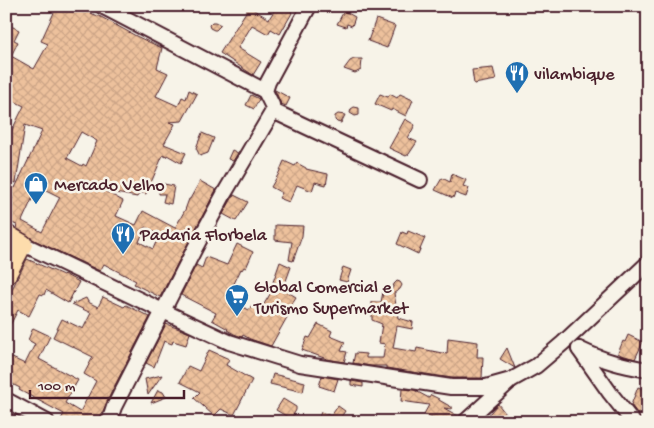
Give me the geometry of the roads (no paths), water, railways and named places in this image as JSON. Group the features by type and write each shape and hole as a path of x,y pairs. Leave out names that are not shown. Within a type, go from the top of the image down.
{"main road":[{"path":"6,234 23,244 6,276"}],"street":[{"path":"102,6 265,91 273,111 216,209 162,311 114,407 109,422"},
{"path":"265,91 309,6"},
{"path":"273,111 420,180"},
{"path":"23,244 229,342 300,364 451,387 486,387 511,380"},
{"path":"465,422 511,380 536,366 563,343 648,263"},
{"path":"563,343 596,357 648,370"},
{"path":"578,349 633,422"},
{"path":"6,400 47,422"}],"place":[{"name":"vilambique","path":"517,94"},
{"name":"Mercado Velho","path":"36,205"},
{"name":"Padaria Florbela","path":"123,255"},
{"name":"Global Comercial e Turismo Supermarket","path":"237,317"}]}
